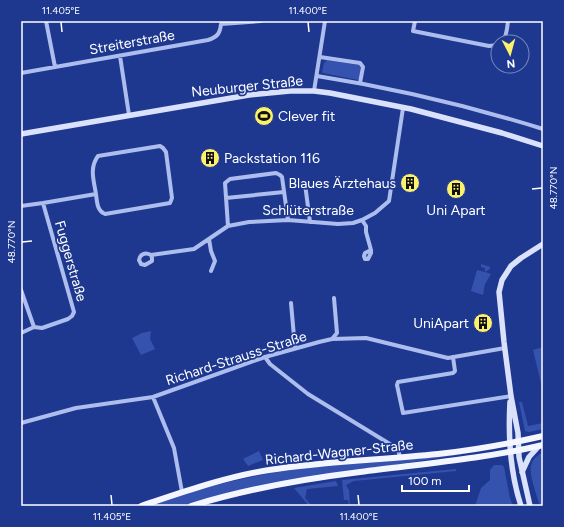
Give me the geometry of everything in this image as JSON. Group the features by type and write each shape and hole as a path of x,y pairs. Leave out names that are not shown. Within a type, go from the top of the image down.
{"main road":[{"name":"Neuburger Straße","path":"21,134 249,95 290,91 314,91 403,108 502,133 543,146"},
{"path":"530,506 522,473 511,396 500,299 500,286 511,266 543,244"},
{"path":"511,396 510,451 513,476 521,506"},
{"name":"Richard-Wagner-Straße","path":"141,506 237,476 270,470 310,464 438,454 518,442 543,436"},
{"path":"522,473 529,456 541,446"},
{"name":"Richard-Wagner-Straße","path":"190,506 226,496 278,485 343,474 464,459 541,446"}],"street":[{"path":"46,21 55,67"},
{"name":"Streiterstraße","path":"21,73 208,40 214,38 218,34 221,23 261,21"},
{"path":"314,91 325,21"},
{"path":"415,21 413,30 490,46"},
{"path":"507,34 508,21"},
{"path":"120,56 129,115"},
{"path":"320,57 360,63 363,67 360,83"},
{"name":"Neuburger Straße","path":"317,76 360,83 456,103 543,129"},
{"name":"Schlüterstraße","path":"151,255 194,249 228,226 249,222 288,220 345,224 362,220 375,213 389,201 403,108"},
{"path":"160,146 166,152 172,198 170,203 105,214 99,209 96,194 92,169 98,156 160,146"},
{"path":"228,226 225,183 230,179 276,173 282,177 288,220"},
{"path":"305,184 310,222"},
{"path":"226,198 284,192"},
{"path":"21,206 96,194"},
{"name":"Fuggerstraße","path":"21,333 34,327 42,328 68,319 74,312 43,203"},
{"name":"Schlüterstraße","path":"362,220 366,226 366,232 371,250"},
{"path":"209,239 210,251 215,261 211,271"},
{"path":"21,290 34,327"},
{"path":"332,340 337,333 334,298"},
{"path":"291,302 295,348"},
{"name":"Richard-Strauss-Straße","path":"21,423 77,408 153,397 265,357 295,348 332,340 366,338 441,357 453,357 505,348"},
{"path":"265,357 270,364 308,394 398,449 400,457"},
{"path":"453,357 455,371 453,373 398,382 397,385 403,413 511,396"},
{"path":"153,397 174,448 182,492"}],"shaded area":[{"path":"327,60 358,65 361,68 360,78 358,80 323,73 324,63"},
{"path":"481,264 490,267 490,269 485,272 485,268 481,267"},
{"path":"477,270 491,274 485,284 483,295 471,291"},
{"path":"151,331 150,339 155,349 141,355 132,338 142,333"},
{"path":"543,347 543,387 542,387 533,350"},
{"path":"519,402 522,402 528,426 543,423 543,429 529,432 525,431"},
{"path":"495,449 280,483 183,506 146,506 205,488 251,477 286,471 325,466 432,457"},
{"path":"259,451 263,460 248,466 243,459"},
{"path":"543,452 543,506 540,506 531,475 531,470 534,459"},
{"path":"494,465 502,465 504,467 513,506 475,506 481,488 490,480 490,470"},
{"path":"456,469 456,471 354,481 346,485 349,490 350,506 348,500 344,500 342,480"},
{"path":"336,481 338,486 307,489 305,498 312,506 309,506 294,488"}],"place":[{"name":"Clever fit","path":"264,116"},
{"name":"Packstation 116","path":"210,158"},
{"name":"Blaues Ärztehaus","path":"410,183"},
{"name":"Uni Apart","path":"456,189"},
{"name":"UniApart","path":"483,323"}]}
